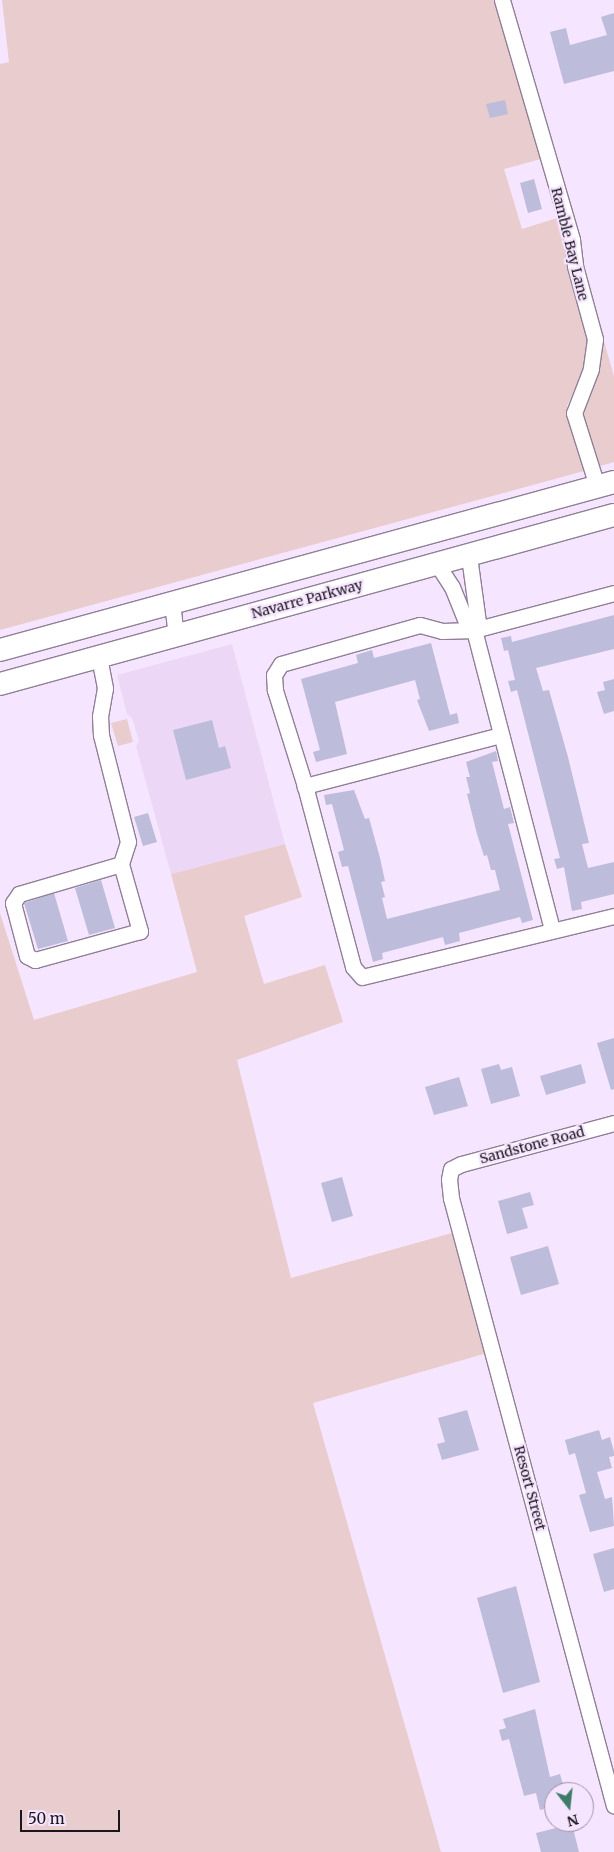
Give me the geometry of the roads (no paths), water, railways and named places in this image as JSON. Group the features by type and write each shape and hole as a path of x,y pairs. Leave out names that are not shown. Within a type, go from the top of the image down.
{"highway":[{"path":"0,650 605,484"},
{"name":"Navarre Parkway","path":"0,684 614,515"}],"street":[{"name":"Ramble Bay Lane","path":"502,0 572,240 575,266 595,339 591,369 574,413 605,484"},
{"path":"469,556 478,622 474,630"},
{"path":"437,564 452,587 467,624 474,630 552,930"},
{"path":"614,593 474,630 442,631 420,625 281,664 274,674 275,690 305,786 353,967 362,977 614,916"},
{"path":"172,603 176,635"},
{"path":"99,657 106,688 100,716 101,735 128,842 121,864 140,931 35,960 27,956 13,903 19,894 121,864"},
{"path":"305,786 501,735"},
{"name":"Sandstone Road","path":"452,1169 614,1123"},
{"name":"Resort Street","path":"452,1169 451,1198 614,1806"}]}
